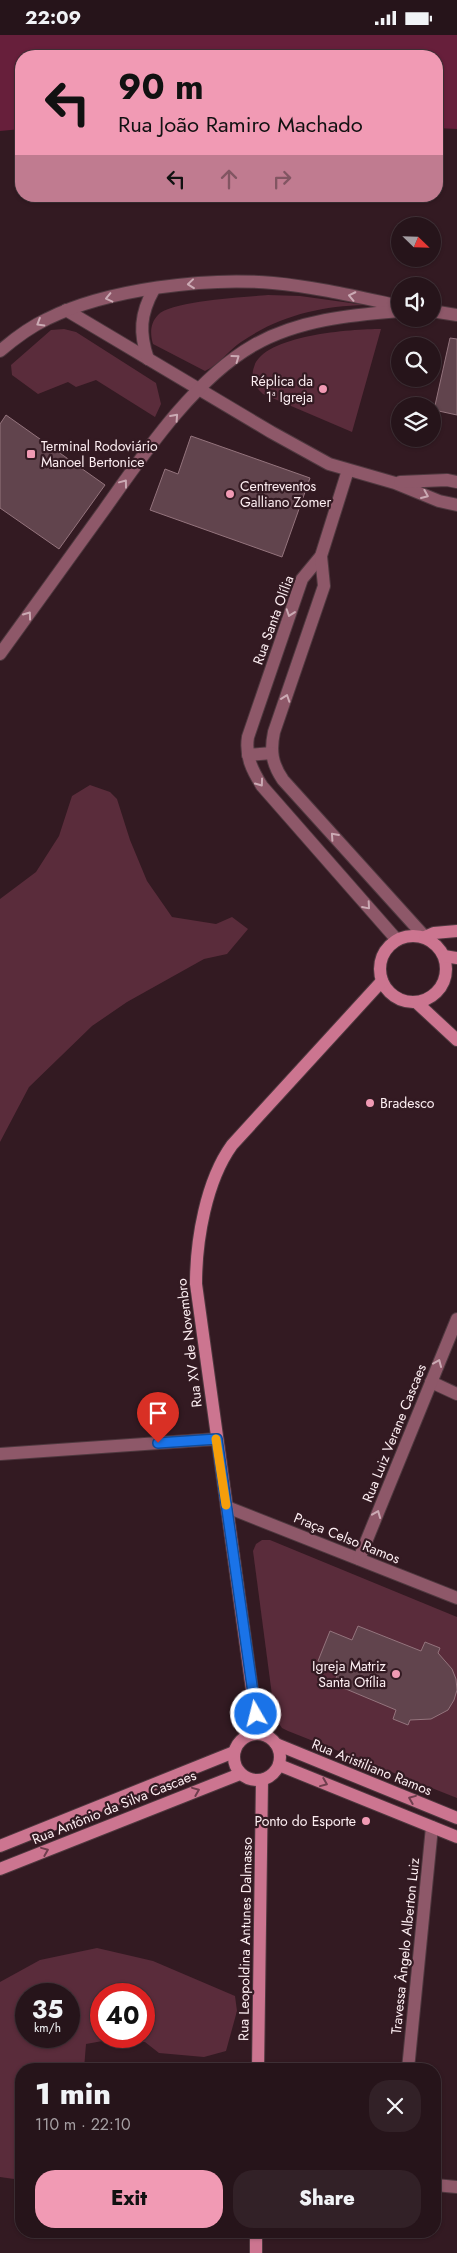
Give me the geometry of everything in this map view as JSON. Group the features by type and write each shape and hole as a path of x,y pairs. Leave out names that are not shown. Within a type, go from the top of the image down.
{"street":[{"path":"0,351 16,337 45,319 66,310 154,289 191,283 272,283 317,288 391,304"},
{"path":"148,359 141,324 144,307 154,289"},
{"path":"66,310 307,453 348,471 395,483 439,501 457,505"},
{"path":"0,654 151,446 200,390 236,357 252,346 275,335 306,324 337,318 391,312"},
{"path":"441,312 457,315"},
{"path":"348,471 321,555 324,586 274,732 273,763 283,780 425,937 451,957 442,986 431,997 416,1002 396,998 382,981 380,971 384,953 397,940 415,935 425,937 434,933 457,931"},
{"path":"395,483 447,480 457,482"},
{"name":"Rua Santa Olília","path":"321,555 302,579 248,737 248,755 255,775 262,786 397,940"},
{"path":"248,755 272,753"},
{"path":"338,873 355,859"},
{"name":"Rua XV de Novembro","path":"258,1733 196,1284 199,1237 216,1175 232,1145 382,981"},
{"path":"416,1002 457,1040"},
{"name":"Rua Luiz Verane Cascaes","path":"359,1559 457,1319"},
{"path":"430,1382 457,1394"},
{"path":"0,1453 217,1439"},
{"name":"Praça Celso Ramos","path":"227,1507 457,1598"},
{"path":"258,1733 265,1735 276,1744 280,1751 279,1765 272,1775 262,1780 246,1778 240,1774 236,1767 234,1752 240,1740 258,1733"},
{"name":"Rua Aristiliano Ramos","path":"276,1744 457,1818"},
{"name":"Rua Antônio da Silva Cascaes","path":"0,1846 234,1752"},
{"path":"279,1765 457,1837"},
{"name":"Rua Antônio da Silva Cascaes","path":"0,1869 240,1774"},
{"name":"Rua Leopoldina Antunes Dalmasso","path":"258,2063 262,1780"},
{"name":"Travessa Ângelo Alberton Luiz","path":"409,2063 432,1827"},
{"path":"441,2186 457,2187"},
{"path":"256,2238 256,2253"}],"shaded area":[{"path":"0,35 457,35 457,129 443,128 443,50 15,50 15,130 0,131"},
{"path":"268,295 300,296 365,305 316,310 270,325 241,342 215,365 205,371 153,344 151,336 152,325 155,318 165,310 193,303"},
{"path":"64,329 76,332 156,383 161,404 155,417 96,380 76,387 68,382 38,394 12,375 11,365 51,330"},
{"path":"381,329 352,432 263,394 254,382 254,367 261,356 290,341 350,330"},
{"path":"90,785 110,792 117,799 130,840 147,881 172,917 216,924 232,917 248,929 227,954 204,959 127,1002 92,1026 29,1087 0,1142 0,899 36,872 59,836 72,796"},
{"path":"262,1540 270,1540 457,1617 457,1798 282,1728 275,1718 253,1551 256,1544"},
{"path":"97,1948 153,1961 235,1996 237,2011 226,2051 204,2057 159,2053 153,2048 155,2048 155,1983 90,1983 90,2043 86,2044 84,2063 15,2063 15,2179 0,2177 0,1982 40,1960"}],"building":[{"path":"450,338 457,339 457,415 441,412 441,397 437,397 439,387 441,387 441,378"},
{"name":"Terminal Rodoviário Manoel Bertonice","path":"6,415 105,485 59,549 0,508 0,424"},
{"name":"Centreventos Galliano Zomer","path":"191,436 310,478 282,557 150,510 165,469 178,474"},
{"name":"Igreja Matriz Santa Otília","path":"358,1626 421,1651 425,1642 440,1648 438,1653 452,1669 456,1679 457,1690 448,1710 431,1719 410,1720 408,1725 393,1719 396,1710 334,1684 339,1670 318,1661 330,1631 352,1640"}],"slow traffic":[{"path":"216,1439 226,1505"}],"place":[{"name":"Réplica da 1ª Igreja","path":"323,389"},
{"name":"Terminal Rodoviário Manoel Bertonice","path":"31,454"},
{"name":"Centreventos Galliano Zomer","path":"230,494"},
{"name":"Bradesco","path":"370,1103"},
{"name":"Igreja Matriz Santa Otília","path":"396,1674"},
{"name":"Ponto do Esporte","path":"366,1821"}],"route":[{"path":"158,1443 217,1439 256,1714"}]}
